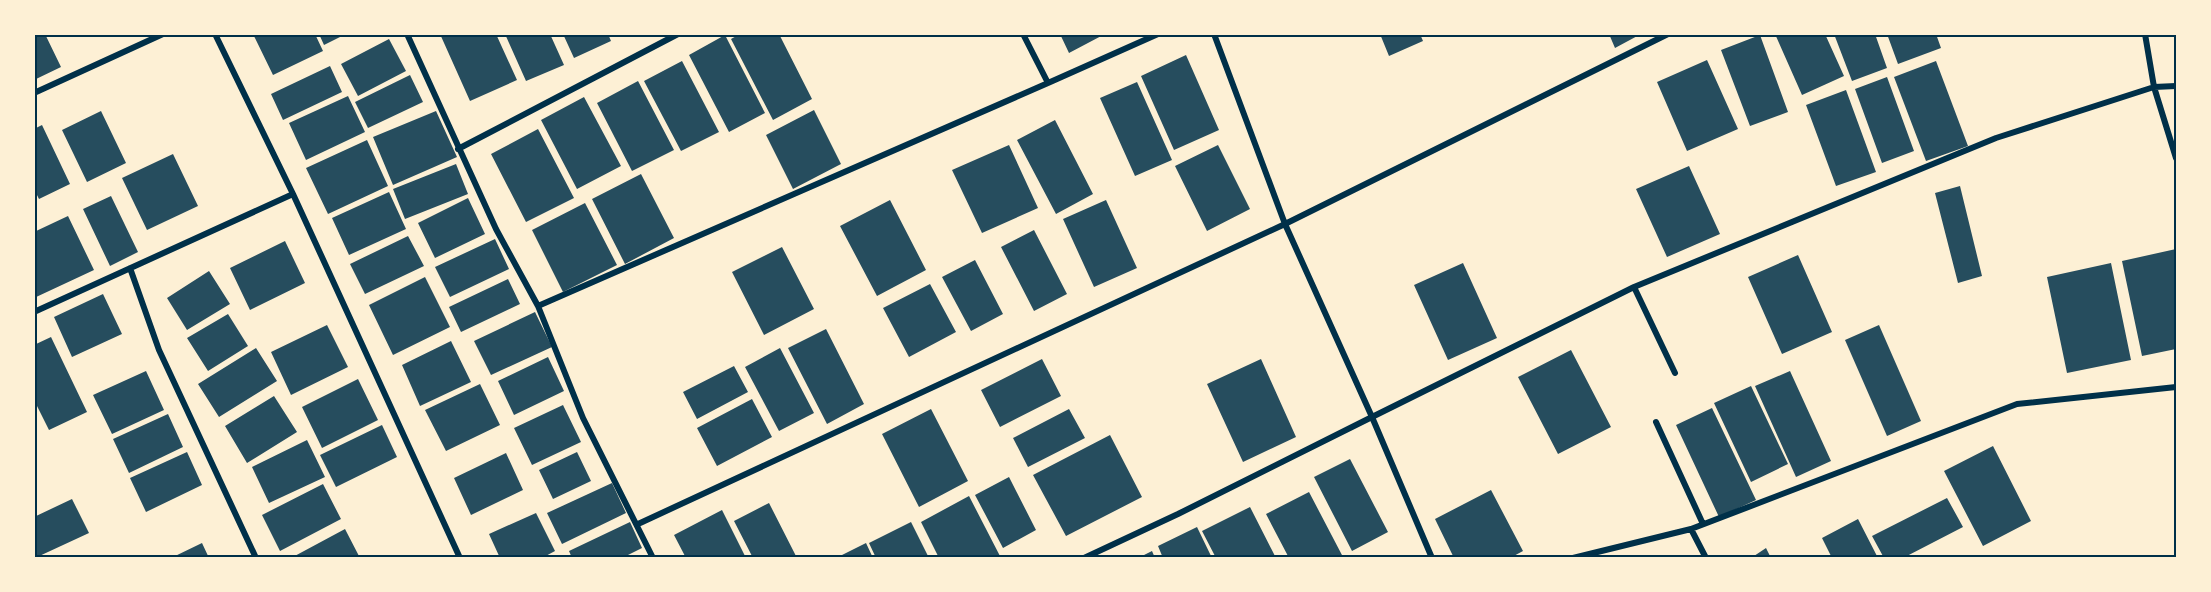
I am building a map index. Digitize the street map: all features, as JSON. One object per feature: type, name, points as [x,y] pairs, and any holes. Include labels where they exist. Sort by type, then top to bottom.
[{"type":"street","points":[[34,93],[163,34]]},
{"type":"street","points":[[215,34],[293,194],[460,558]]},
{"type":"street","points":[[407,34],[496,229],[538,306],[584,418],[653,558]]},
{"type":"street","points":[[458,149],[678,34]]},
{"type":"street","points":[[1023,34],[1048,83]]},
{"type":"street","points":[[538,306],[1158,34]]},
{"type":"street","points":[[1214,34],[1285,224],[1372,417],[1432,558]]},
{"type":"street","points":[[638,524],[1285,224],[1668,34]]},
{"type":"street","points":[[2145,34],[2154,87],[2176,158]]},
{"type":"street","points":[[1084,558],[1178,514],[1634,287],[1995,138],[2154,87],[2176,86]]},
{"type":"street","points":[[34,312],[293,194]]},
{"type":"street","points":[[130,268],[159,350],[256,558]]},
{"type":"street","points":[[1634,287],[1675,374]]},
{"type":"street","points":[[1573,558],[1691,529],[2017,404],[2176,387]]},
{"type":"street","points":[[1656,422],[1703,524]]},
{"type":"street","points":[[1691,529],[1706,558]]},
{"type":"building","points":[[34,34],[45,34],[61,67],[34,80]]},
{"type":"building","points":[[253,34],[315,34],[323,51],[273,75]]},
{"type":"building","points":[[319,34],[346,34],[324,45]]},
{"type":"building","points":[[440,34],[496,34],[517,80],[470,101]]},
{"type":"building","points":[[505,34],[550,34],[564,65],[526,81]]},
{"type":"building","points":[[563,34],[608,34],[611,41],[574,58]]},
{"type":"building","points":[[740,34],[779,34],[812,99],[773,120],[731,39]]},
{"type":"building","points":[[1060,34],[1105,34],[1069,53]]},
{"type":"building","points":[[1380,34],[1420,34],[1423,41],[1389,56]]},
{"type":"building","points":[[1609,34],[1641,34],[1615,48]]},
{"type":"building","points":[[1775,34],[1825,34],[1844,76],[1802,95]]},
{"type":"building","points":[[1834,34],[1875,34],[1887,68],[1852,81]]},
{"type":"building","points":[[1887,34],[1936,34],[1941,48],[1898,64]]},
{"type":"building","points":[[725,35],[765,113],[729,132],[689,55]]},
{"type":"building","points":[[1760,35],[1788,112],[1750,126],[1721,50]]},
{"type":"building","points":[[389,39],[406,71],[358,96],[341,64]]},
{"type":"building","points":[[1186,55],[1219,130],[1174,150],[1141,76]]},
{"type":"building","points":[[1707,60],[1738,129],[1687,151],[1657,82]]},
{"type":"building","points":[[682,61],[719,132],[681,151],[644,81]]},
{"type":"building","points":[[1936,61],[1968,146],[1926,161],[1894,77]]},
{"type":"building","points":[[330,66],[342,92],[283,120],[271,94]]},
{"type":"building","points":[[410,75],[423,102],[368,128],[355,102]]},
{"type":"building","points":[[1887,77],[1914,151],[1882,163],[1855,89]]},
{"type":"building","points":[[638,81],[674,150],[632,171],[597,103]]},
{"type":"building","points":[[1137,82],[1172,160],[1135,176],[1100,98]]},
{"type":"building","points":[[1846,90],[1876,172],[1836,186],[1806,105]]},
{"type":"building","points":[[348,96],[365,132],[306,160],[289,123]]},
{"type":"building","points":[[584,97],[621,166],[577,189],[541,120]]},
{"type":"building","points":[[814,110],[841,164],[793,189],[766,135]]},
{"type":"building","points":[[101,111],[126,163],[87,182],[62,130]]},
{"type":"building","points":[[436,111],[457,157],[393,185],[373,137]]},
{"type":"building","points":[[1055,120],[1093,194],[1056,214],[1017,140]]},
{"type":"building","points":[[42,125],[70,184],[39,199],[34,189],[34,129]]},
{"type":"building","points":[[538,129],[574,198],[526,222],[491,154]]},
{"type":"building","points":[[367,140],[388,186],[328,214],[306,168]]},
{"type":"building","points":[[1009,145],[1038,208],[982,233],[952,170]]},
{"type":"building","points":[[1218,145],[1250,209],[1207,231],[1175,166]]},
{"type":"building","points":[[173,154],[198,206],[147,230],[122,178]]},
{"type":"building","points":[[456,164],[468,194],[405,219],[393,189]]},
{"type":"building","points":[[1689,166],[1720,234],[1667,257],[1636,189]]},
{"type":"building","points":[[641,174],[674,238],[625,264],[592,199]]},
{"type":"building","points":[[1960,186],[1982,276],[1958,283],[1935,193]]},
{"type":"building","points":[[389,192],[406,229],[349,255],[332,218]]},
{"type":"building","points":[[111,196],[138,252],[110,266],[83,209]]},
{"type":"building","points":[[468,198],[485,234],[435,258],[418,223]]},
{"type":"building","points":[[890,200],[926,270],[877,296],[840,226]]},
{"type":"building","points":[[1106,200],[1137,268],[1094,287],[1063,219]]},
{"type":"building","points":[[585,203],[617,265],[563,292],[532,230]]},
{"type":"building","points":[[68,216],[94,270],[34,298],[34,232]]},
{"type":"building","points":[[1034,230],[1067,294],[1034,311],[1001,247]]},
{"type":"building","points":[[408,236],[424,266],[365,294],[350,264]]},
{"type":"building","points":[[495,239],[509,269],[450,297],[435,267]]},
{"type":"building","points":[[285,241],[305,283],[250,310],[230,268]]},
{"type":"building","points":[[782,247],[814,309],[764,335],[732,272]]},
{"type":"building","points":[[2176,249],[2176,349],[2142,356],[2122,261]]},
{"type":"building","points":[[1798,255],[1832,332],[1782,354],[1748,277]]},
{"type":"building","points":[[975,260],[1003,314],[971,331],[942,277]]},
{"type":"building","points":[[1463,263],[1497,338],[1448,360],[1414,285]]},
{"type":"building","points":[[2111,263],[2131,360],[2067,373],[2047,277]]},
{"type":"building","points":[[209,271],[230,304],[187,330],[167,298]]},
{"type":"building","points":[[425,277],[450,327],[393,355],[369,305]]},
{"type":"building","points":[[508,279],[520,304],[461,332],[449,307]]},
{"type":"building","points":[[930,284],[956,332],[909,357],[883,308]]},
{"type":"building","points":[[103,294],[122,334],[72,357],[54,317]]},
{"type":"building","points":[[535,312],[552,347],[491,375],[474,341]]},
{"type":"building","points":[[228,314],[248,346],[208,371],[187,338]]},
{"type":"building","points":[[327,325],[348,367],[291,395],[271,352]]},
{"type":"building","points":[[1879,325],[1921,421],[1887,436],[1845,340]]},
{"type":"building","points":[[826,329],[864,404],[827,424],[788,348]]},
{"type":"building","points":[[51,337],[87,412],[49,430],[34,400],[34,345]]},
{"type":"building","points":[[451,341],[471,382],[420,406],[402,365]]},
{"type":"building","points":[[256,348],[277,381],[219,417],[198,384]]},
{"type":"building","points":[[780,348],[814,413],[779,431],[745,367]]},
{"type":"building","points":[[1571,350],[1611,427],[1558,454],[1518,377]]},
{"type":"building","points":[[548,357],[564,391],[514,415],[498,381]]},
{"type":"building","points":[[1042,359],[1061,396],[1000,427],[981,390]]},
{"type":"building","points":[[1261,359],[1296,437],[1243,462],[1207,384]]},
{"type":"building","points":[[734,366],[748,392],[697,419],[683,392]]},
{"type":"building","points":[[146,371],[164,410],[112,434],[93,395]]},
{"type":"building","points":[[1790,371],[1831,461],[1796,477],[1755,386]]},
{"type":"building","points":[[358,379],[378,420],[322,448],[302,407]]},
{"type":"building","points":[[480,384],[500,425],[446,451],[425,410]]},
{"type":"building","points":[[1751,386],[1788,464],[1751,482],[1714,403]]},
{"type":"building","points":[[274,396],[297,432],[247,463],[225,426]]},
{"type":"building","points":[[752,399],[772,437],[717,466],[697,428]]},
{"type":"building","points":[[563,405],[581,442],[532,465],[514,428]]},
{"type":"building","points":[[1712,408],[1756,500],[1719,517],[1676,425]]},
{"type":"building","points":[[931,409],[968,481],[919,507],[882,434]]},
{"type":"building","points":[[1069,409],[1085,438],[1028,467],[1013,438]]},
{"type":"building","points":[[168,414],[183,447],[129,473],[113,439]]},
{"type":"building","points":[[382,425],[397,457],[336,487],[320,455]]},
{"type":"building","points":[[1110,435],[1142,497],[1066,536],[1033,475]]},
{"type":"building","points":[[307,440],[325,477],[269,503],[252,467]]},
{"type":"building","points":[[1993,446],[2031,521],[1983,546],[1944,471]]},
{"type":"building","points":[[187,452],[202,485],[146,512],[130,478]]},
{"type":"building","points":[[577,452],[591,481],[553,499],[539,470]]},
{"type":"building","points":[[506,453],[523,490],[471,515],[454,478]]},
{"type":"building","points":[[1350,459],[1388,532],[1352,551],[1314,477]]},
{"type":"building","points":[[1009,477],[1036,530],[1003,548],[975,495]]},
{"type":"building","points":[[612,483],[626,513],[562,544],[547,513]]},
{"type":"building","points":[[323,484],[341,519],[280,551],[262,515]]},
{"type":"building","points":[[1491,490],[1523,551],[1510,558],[1454,558],[1435,519]]},
{"type":"building","points":[[1309,492],[1343,557],[1289,558],[1266,514]]},
{"type":"building","points":[[969,496],[1001,558],[939,558],[921,522]]},
{"type":"building","points":[[1947,498],[1963,527],[1903,558],[1884,558],[1872,536]]},
{"type":"building","points":[[72,499],[89,533],[35,558],[34,517]]},
{"type":"building","points":[[769,503],[797,558],[753,558],[734,521]]},
{"type":"building","points":[[1250,507],[1276,558],[1216,558],[1202,531]]},
{"type":"building","points":[[722,510],[746,558],[686,558],[674,535]]},
{"type":"building","points":[[536,513],[555,551],[542,558],[500,558],[489,534]]},
{"type":"building","points":[[1858,519],[1878,558],[1832,558],[1822,538]]},
{"type":"building","points":[[630,522],[642,548],[622,558],[572,558],[569,551]]},
{"type":"building","points":[[911,522],[929,558],[876,558],[869,543]]},
{"type":"building","points":[[1197,527],[1212,558],[1163,558],[1158,546]]},
{"type":"building","points":[[345,529],[360,558],[291,558]]},
{"type":"building","points":[[202,543],[209,558],[171,558]]},
{"type":"building","points":[[866,543],[873,558],[843,558],[842,555]]},
{"type":"building","points":[[1766,548],[1771,558],[1751,558]]},
{"type":"building","points":[[1152,551],[1155,558],[1138,558]]}]
